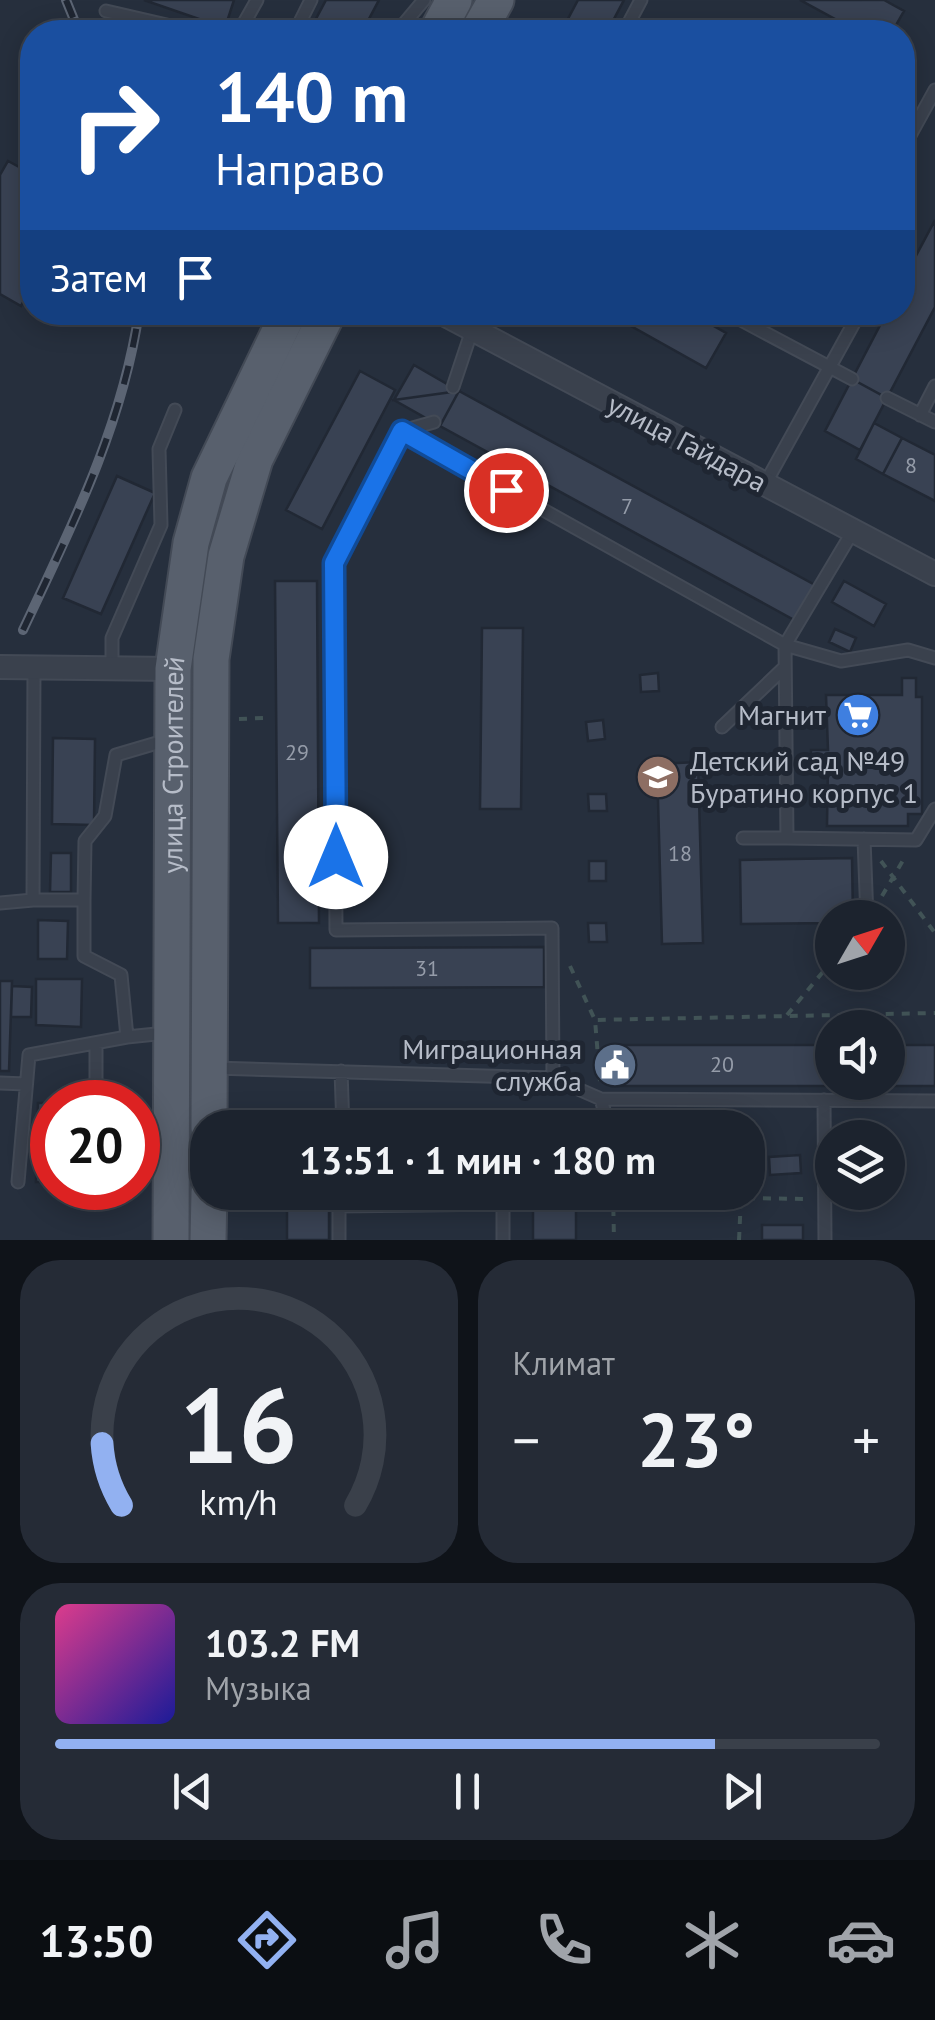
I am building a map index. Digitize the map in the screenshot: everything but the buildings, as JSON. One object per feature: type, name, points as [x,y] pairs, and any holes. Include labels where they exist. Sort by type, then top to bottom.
[{"type":"main road","name":"улица Строителей","points":[[171,1240],[172,670],[191,544],[209,478],[283,325]]},
{"type":"main road","name":"улица Строителей","points":[[209,1110],[211,659],[226,556],[255,458],[322,325]]},
{"type":"main road","points":[[173,1049],[210,1068]]},
{"type":"main road","points":[[208,1240],[209,1210]]},
{"type":"street","name":"улица Гайдара","points":[[483,325],[765,484],[935,574]]},
{"type":"street","points":[[0,666],[172,670]]},
{"type":"lane","points":[[106,11],[145,20]]},
{"type":"lane","points":[[915,126],[935,90]]},
{"type":"lane","points":[[453,387],[472,325]]},
{"type":"lane","points":[[750,325],[852,379]]},
{"type":"lane","points":[[765,484],[853,325]]},
{"type":"lane","points":[[920,415],[935,386]]},
{"type":"lane","points":[[888,398],[935,422]]},
{"type":"lane","points":[[112,669],[112,638],[161,525],[159,449],[175,410]]},
{"type":"lane","points":[[434,422],[402,431],[334,563],[336,930],[552,928],[553,1078]]},
{"type":"lane","points":[[402,431],[785,645],[841,661],[908,650],[935,658]]},
{"type":"lane","points":[[787,838],[785,645],[853,530]]},
{"type":"lane","points":[[33,900],[34,667]]},
{"type":"lane","points":[[722,727],[785,667]]},
{"type":"lane","points":[[127,1037],[121,975],[84,956],[85,841],[105,816],[116,755],[173,738]]},
{"type":"lane","points":[[743,838],[916,840],[935,809]]},
{"type":"lane","points":[[864,839],[866,900]]},
{"type":"lane","points":[[0,903],[84,900]]},
{"type":"lane","points":[[18,1182],[29,1055],[127,1037],[173,1049]]},
{"type":"lane","points":[[96,1043],[96,1080]]},
{"type":"lane","points":[[210,1068],[553,1078],[601,1099],[815,1100]]},
{"type":"lane","points":[[341,1071],[342,1110]]},
{"type":"lane","points":[[0,1083],[26,1084]]},
{"type":"lane","points":[[601,1099],[604,1110]]},
{"type":"lane","points":[[824,1100],[824,1120]]},
{"type":"lane","points":[[905,1100],[935,1100]]},
{"type":"lane","points":[[339,1240],[340,1210]]},
{"type":"lane","points":[[503,1210],[503,1240]]},
{"type":"lane","points":[[824,1210],[824,1240]]},
{"type":"path","points":[[239,719],[263,718]]},
{"type":"path","points":[[864,839],[935,933]]},
{"type":"path","points":[[879,900],[916,840]]},
{"type":"path","points":[[552,928],[595,1020],[601,1099]]},
{"type":"path","points":[[785,1016],[815,981]]},
{"type":"path","points":[[595,1020],[935,1013]]},
{"type":"path","points":[[740,1240],[741,1198],[815,1200]]},
{"type":"path","points":[[613,1210],[614,1240]]},
{"type":"railway","points":[[66,0],[74,20]]},
{"type":"railway","points":[[23,630],[108,436],[137,325]]},
{"type":"place","name":"Магнит","points":[[858,715]]},
{"type":"place","name":"Детский сад №49 Буратино корпус 1","points":[[658,777]]},
{"type":"place","name":"Миграционная служба","points":[[615,1065]]},
{"type":"route","points":[[336,857],[334,563],[402,431],[506,490]]}]
